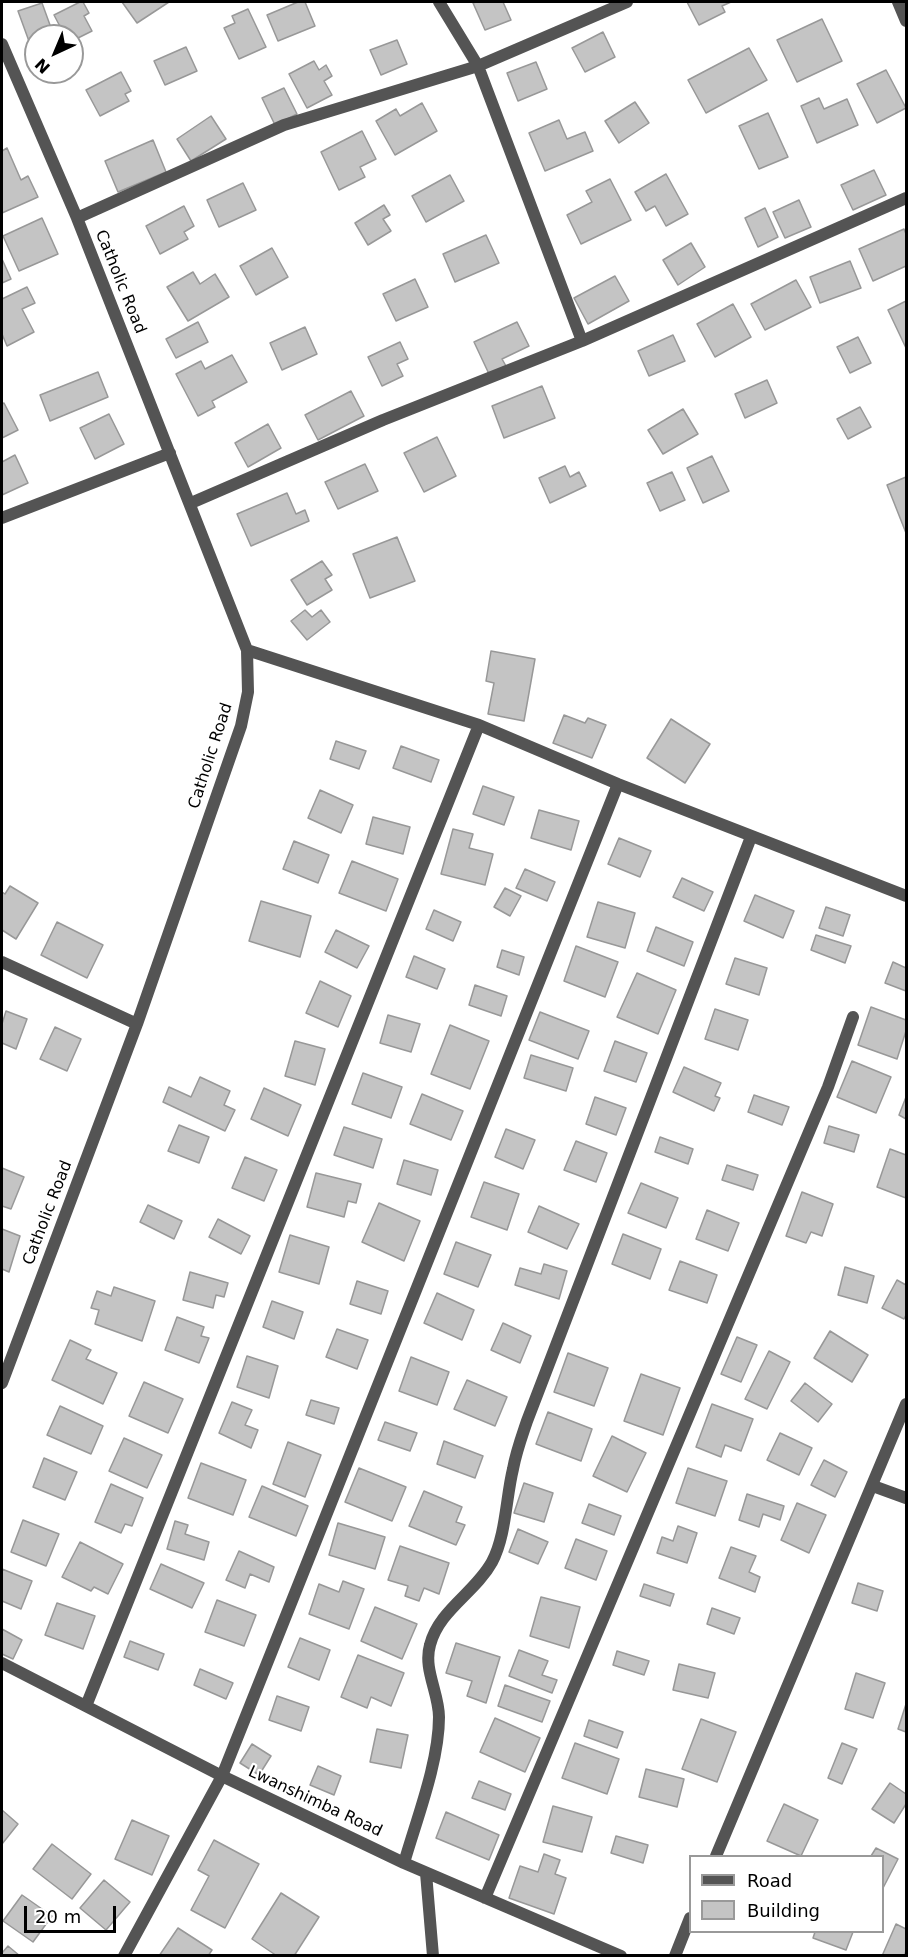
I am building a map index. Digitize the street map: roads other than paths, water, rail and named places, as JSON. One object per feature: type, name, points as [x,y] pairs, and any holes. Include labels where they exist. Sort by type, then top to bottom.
[{"type":"street","points":[[439,2],[478,66],[582,341]]},
{"type":"street","points":[[77,218],[284,125],[478,66],[627,2]]},
{"type":"street","points":[[898,2],[906,21]]},
{"type":"street","name":"Catholic Road","points":[[2,44],[77,218],[247,650],[248,692],[242,726],[136,1024],[2,1383]]},
{"type":"street","points":[[191,503],[383,420],[582,341],[906,198]]},
{"type":"street","points":[[2,518],[170,453]]},
{"type":"street","points":[[247,650],[479,725],[618,784],[906,896]]},
{"type":"street","points":[[86,1706],[479,725]]},
{"type":"street","points":[[124,1956],[222,1776],[618,784]]},
{"type":"street","points":[[404,1863],[436,1751],[439,1715],[429,1673],[429,1646],[444,1617],[476,1584],[493,1561],[503,1524],[513,1468],[527,1420],[751,837]]},
{"type":"street","points":[[2,962],[136,1024]]},
{"type":"street","points":[[485,1898],[824,1098],[853,1017]]},
{"type":"street","points":[[718,1855],[906,1404]]},
{"type":"street","points":[[873,1486],[906,1498]]},
{"type":"street","name":"Lwanshimba Road","points":[[2,1663],[222,1776],[404,1863],[621,1956]]},
{"type":"street","points":[[426,1872],[434,1956]]},
{"type":"street","points":[[675,1956],[689,1921]]}]
